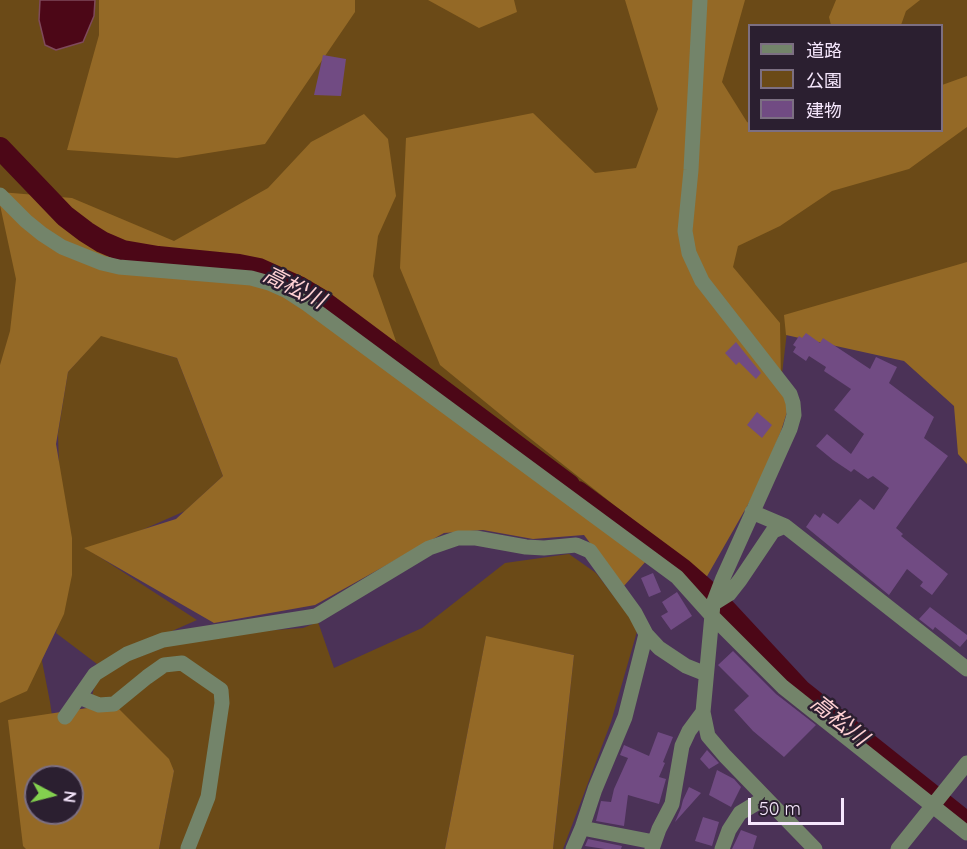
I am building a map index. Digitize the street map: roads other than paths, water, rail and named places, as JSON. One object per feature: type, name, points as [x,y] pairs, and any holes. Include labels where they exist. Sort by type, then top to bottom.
[{"type":"street","points":[[700,0],[691,170],[684,231],[689,253],[702,281],[790,394],[794,415],[790,429],[723,578],[712,610],[703,712],[708,736],[815,849]]},
{"type":"street","points":[[0,195],[42,234],[62,247],[102,263],[119,267],[251,278],[287,291],[308,304],[677,577],[712,610],[783,687],[937,800],[967,833]]},
{"type":"street","points":[[752,512],[785,526],[967,669]]},
{"type":"street","points":[[712,610],[740,580],[773,531],[785,526]]},
{"type":"street","points":[[65,717],[95,674],[127,654],[164,640],[316,616],[429,548],[458,538],[476,538],[526,547],[576,545],[590,551],[635,613],[646,634],[659,648],[686,666],[706,674]]},
{"type":"street","points":[[573,849],[625,717],[646,634]]},
{"type":"street","points":[[79,697],[99,705],[114,704],[164,665],[182,663],[221,690],[222,703],[208,797],[188,848]]},
{"type":"street","points":[[582,828],[653,845],[672,804],[682,746],[689,731],[703,712]]},
{"type":"street","points":[[898,849],[967,763]]},
{"type":"street","points":[[722,849],[729,830],[740,813],[765,798]]},
{"type":"waterway","name":"高松川","points":[[0,148],[65,216],[102,242],[123,251],[259,269],[321,300],[569,485]]},
{"type":"waterway","name":"高松川","points":[[578,492],[682,569],[706,590]]},
{"type":"waterway","name":"高松川","points":[[722,606],[800,690],[967,823]]}]
